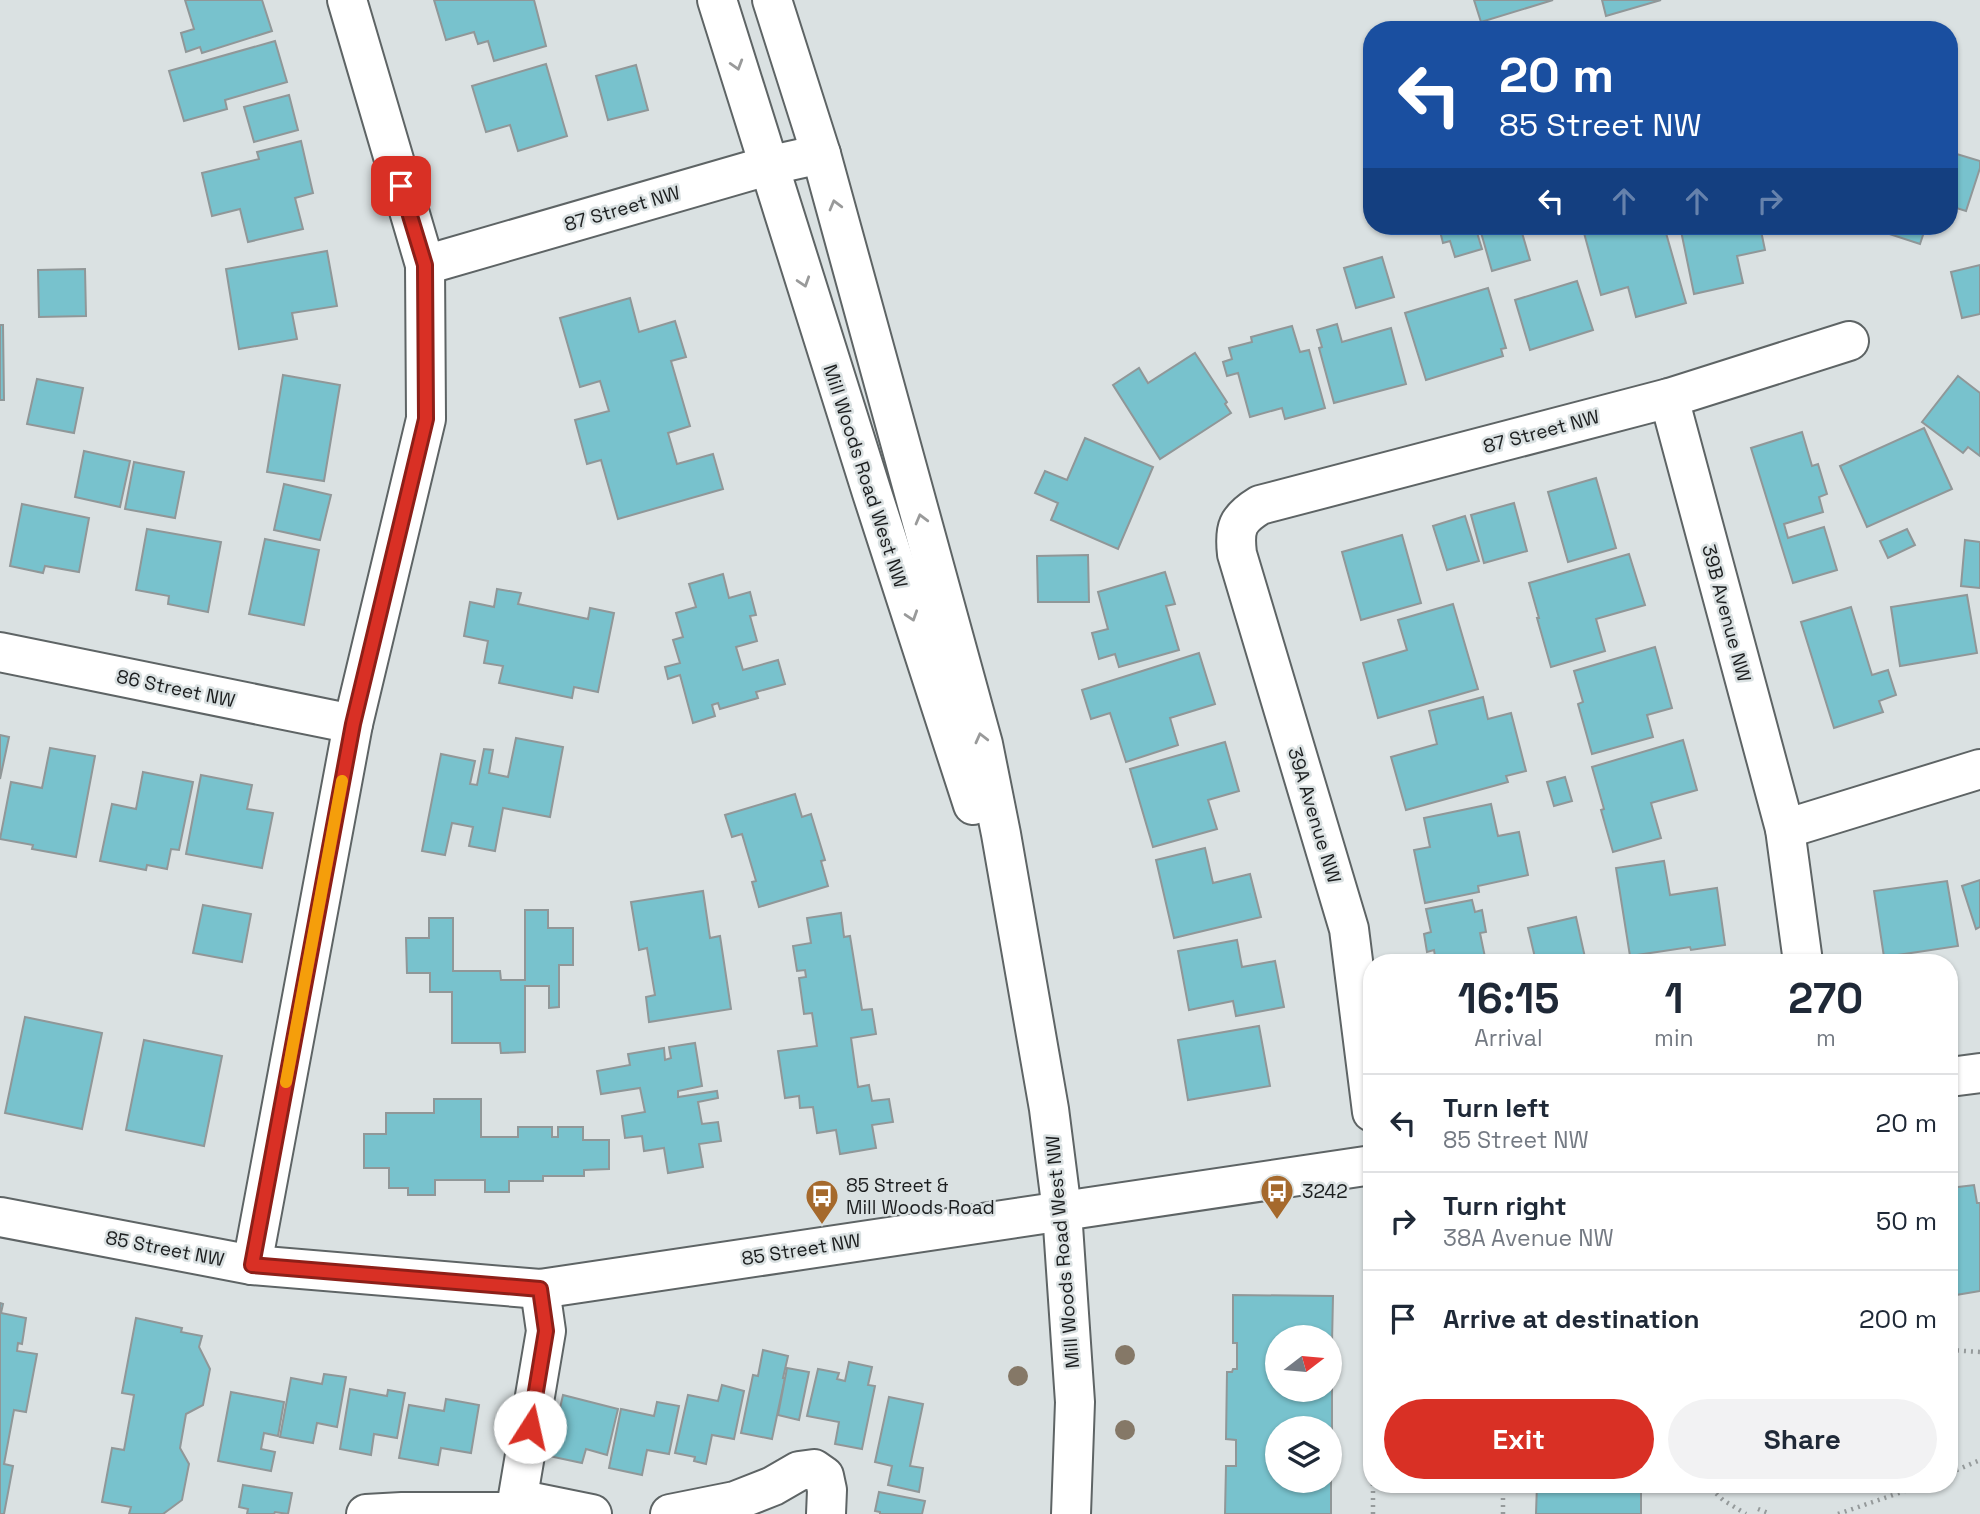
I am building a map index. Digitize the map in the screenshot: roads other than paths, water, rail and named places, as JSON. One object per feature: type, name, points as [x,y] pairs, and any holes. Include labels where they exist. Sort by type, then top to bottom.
[{"type":"street","points":[[252,1265],[353,724],[426,419],[425,265],[348,0]]},
{"type":"street","name":"Mill Woods Road West NW","points":[[717,0],[767,166],[1021,950]]},
{"type":"street","name":"Mill Woods Road West NW","points":[[772,0],[821,154],[983,744],[1049,1109],[1062,1211],[1075,1402],[1071,1514]]},
{"type":"street","name":"87 Street NW","points":[[425,265],[767,166],[821,154]]},
{"type":"street","name":"87 Street NW","points":[[1237,525],[1245,514],[1260,505],[1669,398],[1849,341]]},
{"type":"street","name":"39B Avenue NW","points":[[1669,398],[1785,829],[1802,954]]},
{"type":"street","name":"39A Avenue NW","points":[[1237,525],[1237,554],[1349,929],[1363,1040]]},
{"type":"street","name":"86 Street NW","points":[[0,652],[353,724]]},
{"type":"street","points":[[1785,829],[1980,769]]},
{"type":"street","points":[[1958,1076],[1980,1073]]},
{"type":"street","name":"85 Street NW","points":[[0,1217],[252,1265],[540,1289],[1363,1166]]},
{"type":"street","points":[[516,1509],[546,1331],[540,1289]]},
{"type":"street","points":[[670,1514],[735,1501],[773,1486],[799,1471],[814,1469],[824,1476],[827,1490],[826,1514]]},
{"type":"street","points":[[366,1514],[516,1509],[592,1514]]},
{"type":"place","name":"3242","points":[[1277,1221]]},
{"type":"place","name":"85 Street & Mill Woods Road","points":[[822,1226]]}]
